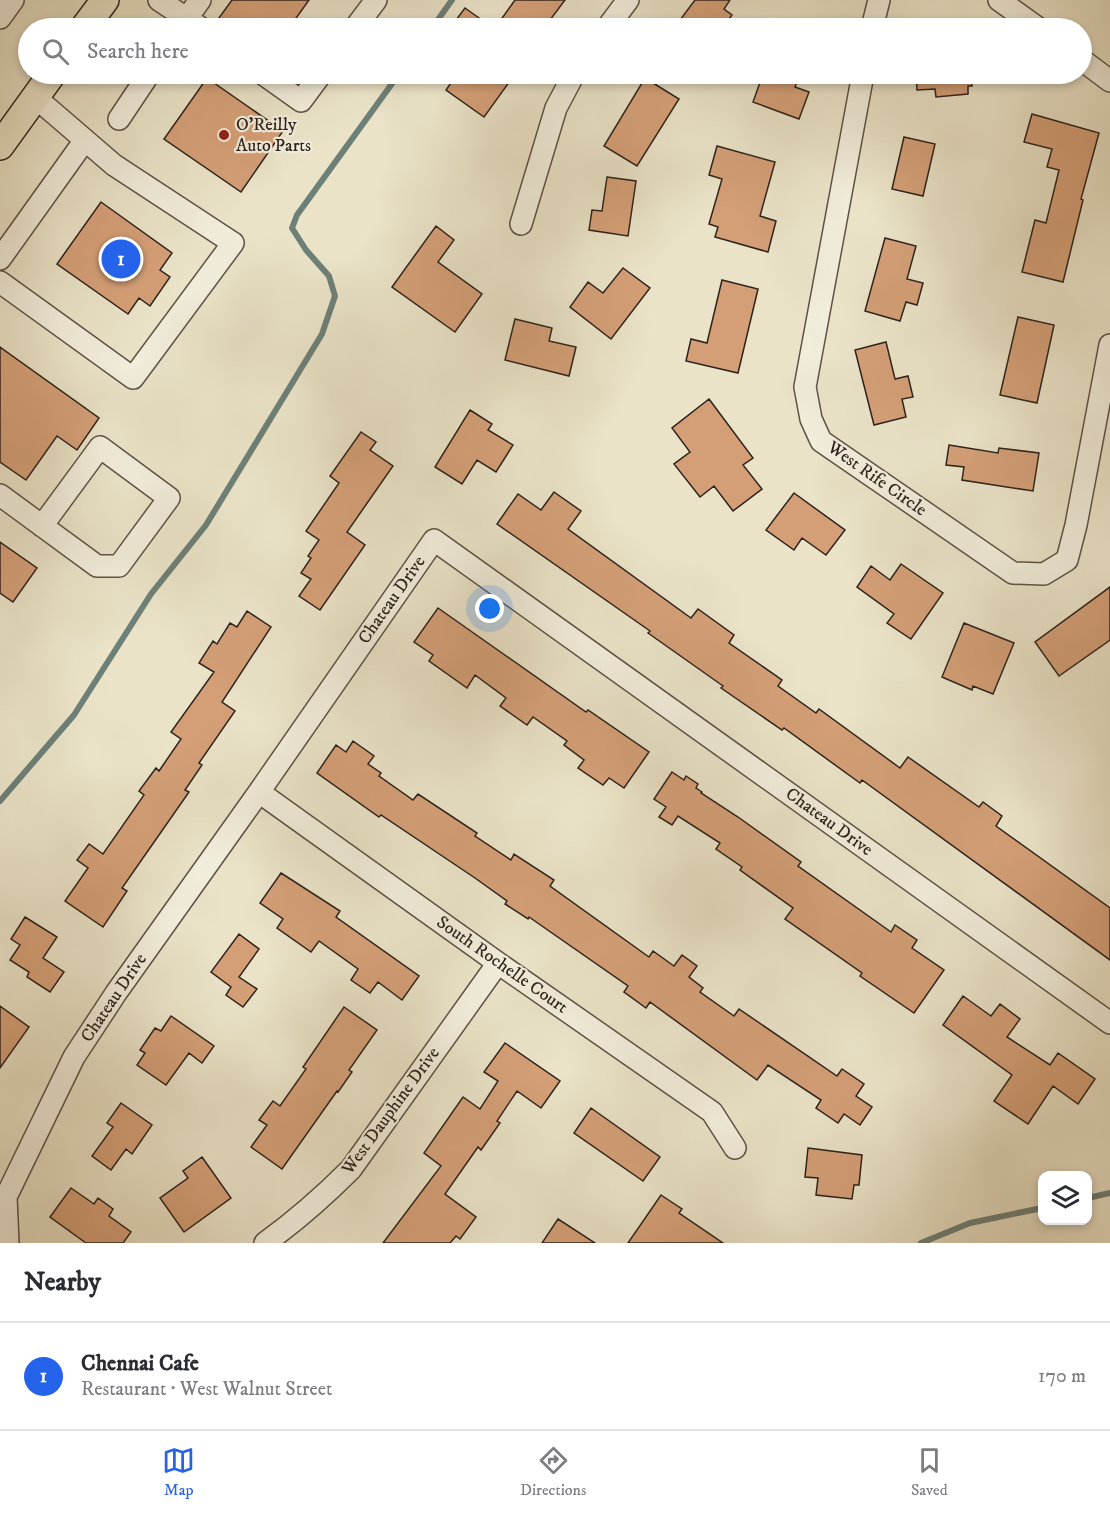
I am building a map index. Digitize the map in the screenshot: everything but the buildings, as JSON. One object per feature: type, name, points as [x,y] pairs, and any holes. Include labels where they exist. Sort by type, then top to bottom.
[{"type":"main road","points":[[92,18],[105,0]]},
{"type":"main road","points":[[0,146],[45,84]]},
{"type":"street","points":[[0,18],[13,0]]},
{"type":"street","points":[[159,0],[181,18]]},
{"type":"street","points":[[192,18],[200,0]]},
{"type":"street","points":[[362,18],[376,0]]},
{"type":"street","points":[[614,18],[628,0]]},
{"type":"street","points":[[874,18],[879,0]]},
{"type":"street","points":[[999,0],[1024,18]]},
{"type":"street","points":[[1092,68],[1110,81]]},
{"type":"street","points":[[118,119],[142,84]]},
{"type":"street","points":[[277,84],[301,101],[314,84]]},
{"type":"street","points":[[521,224],[556,108],[569,84]]},
{"type":"street","name":"West Rife Circle","points":[[861,84],[805,387],[811,419],[821,441],[1013,573],[1044,574],[1067,560],[1076,525],[1110,345]]},
{"type":"street","points":[[0,282],[133,378],[233,243],[114,165],[35,97]]},
{"type":"street","points":[[0,259],[85,140]]},
{"type":"street","points":[[0,495],[42,526],[97,566],[118,566],[170,498],[100,447],[42,526]]},
{"type":"street","name":"Chateau Drive","points":[[8,1243],[6,1197],[75,1057],[116,993],[434,540],[1110,1023]]},
{"type":"street","name":"South Rochelle Court","points":[[259,792],[712,1112],[735,1148]]},
{"type":"street","name":"West Dauphine Drive","points":[[265,1243],[295,1222],[351,1169],[498,963]]},
{"type":"waterway","points":[[439,18],[452,0]]},
{"type":"waterway","points":[[0,801],[74,715],[151,594],[206,525],[322,334],[335,296],[329,276],[306,250],[292,228],[297,215],[392,84]]},
{"type":"waterway","points":[[1092,1197],[1110,1193]]},
{"type":"waterway","points":[[921,1243],[970,1223],[1038,1209]]},
{"type":"place","name":"O'Reilly Auto Parts","points":[[224,135]]},
{"type":"place","name":"Chennai Cafe","points":[[121,259]]}]
